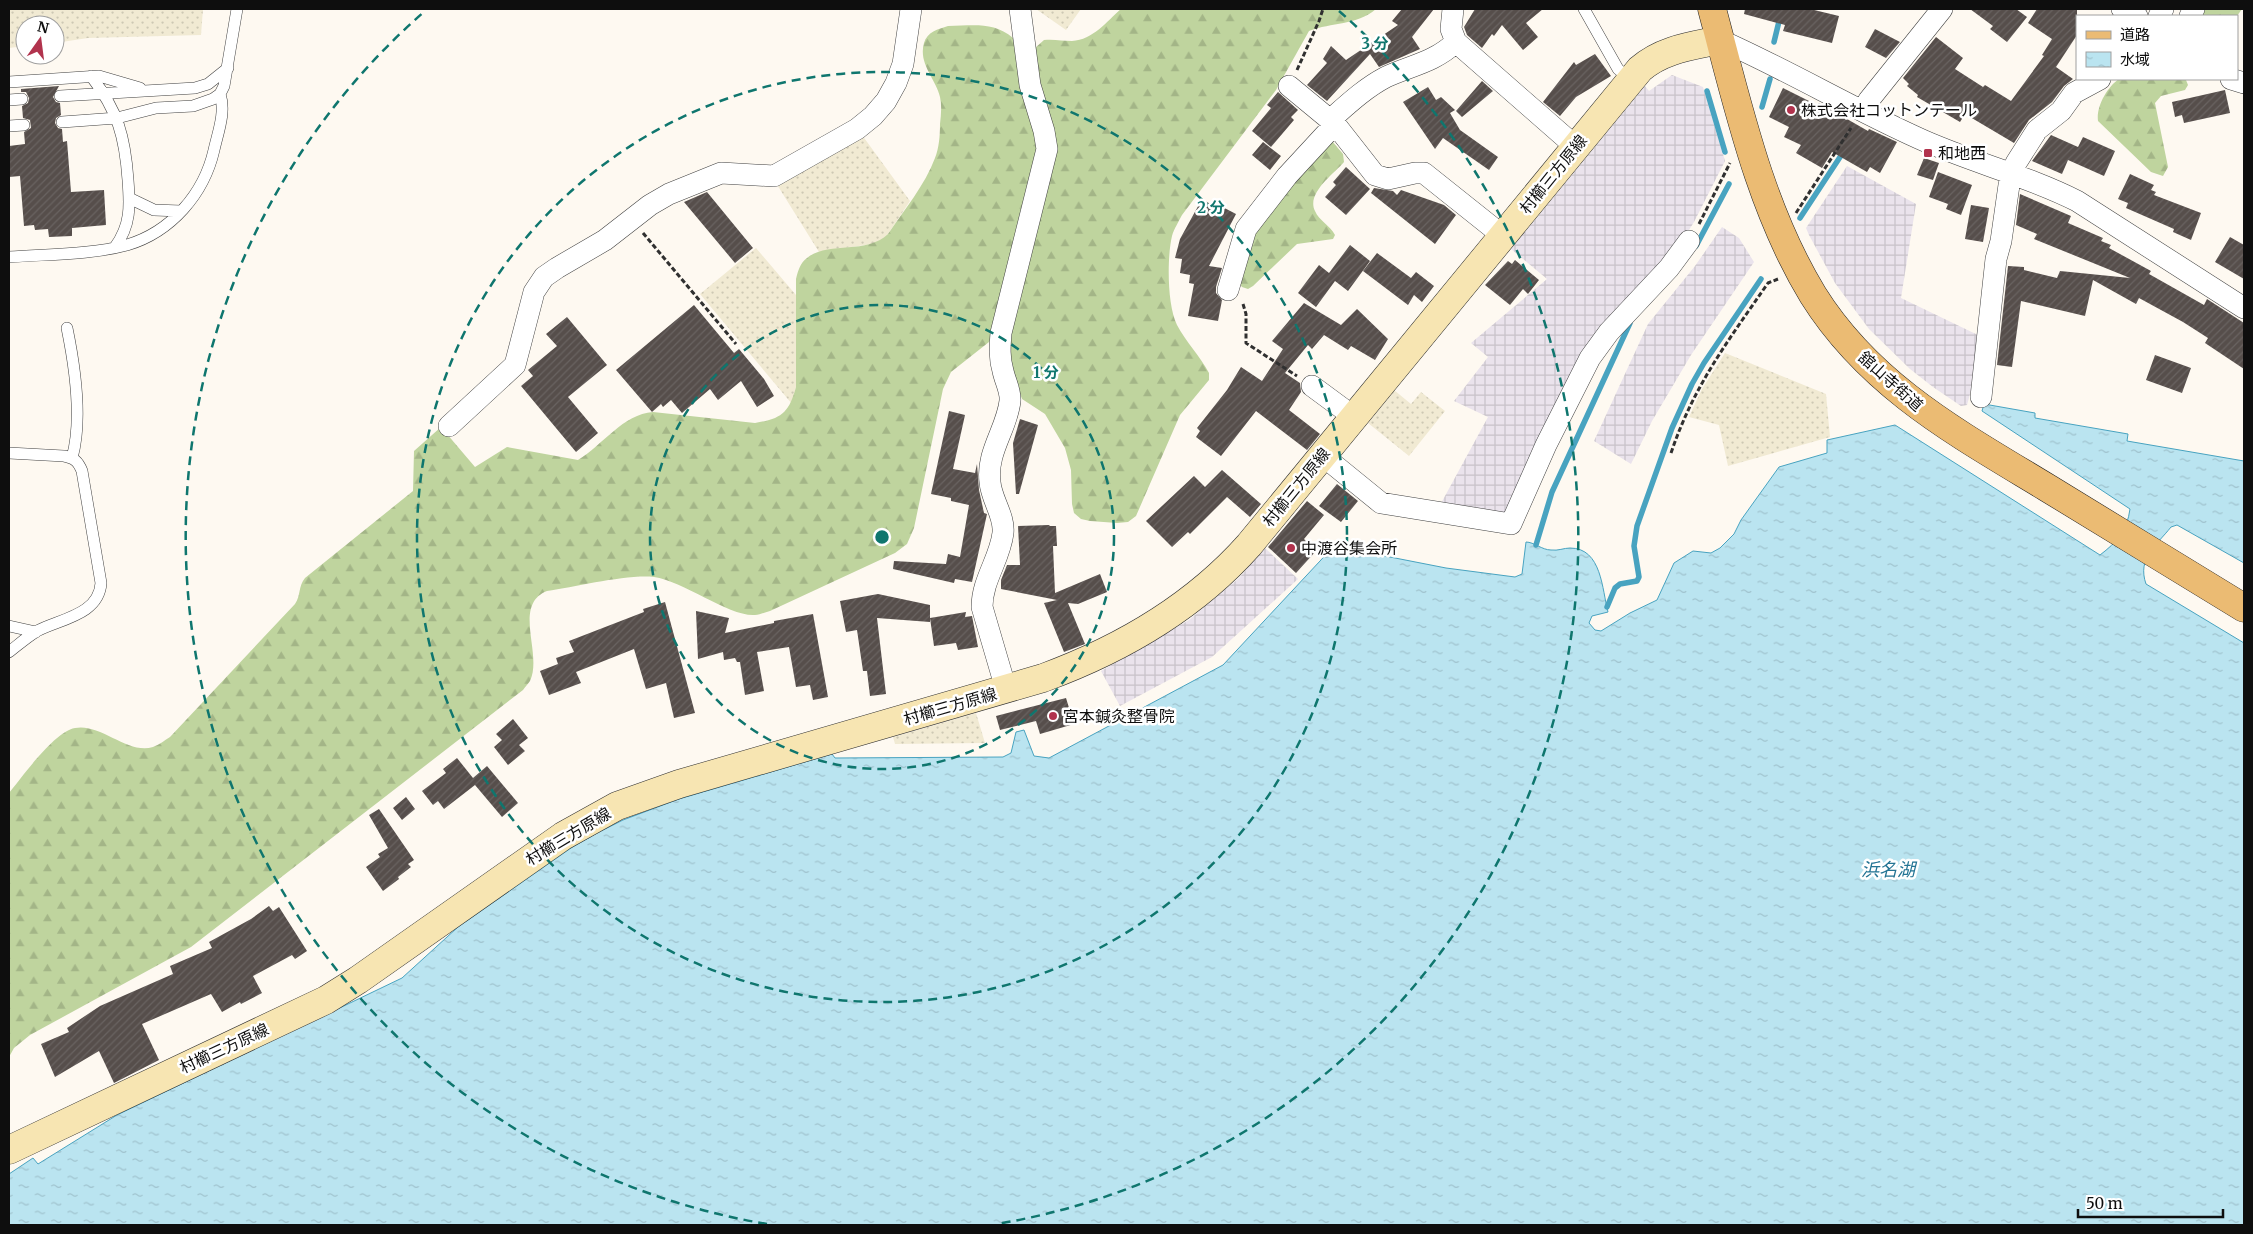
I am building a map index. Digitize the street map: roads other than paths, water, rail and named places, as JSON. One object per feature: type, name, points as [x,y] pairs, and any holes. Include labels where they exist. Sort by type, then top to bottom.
[{"type":"main road","name":"舘山寺街道","points":[[1712,9],[1765,192],[1798,268],[1831,321],[1851,345],[1894,388],[1944,424],[2244,608]]},
{"type":"main road","name":"村櫛三方原線","points":[[9,1150],[326,1000],[358,980],[563,836],[617,806],[679,784],[1044,678],[1101,655],[1181,608],[1228,568],[1640,69],[1658,56],[1720,40]]},
{"type":"street","points":[[449,426],[515,365],[538,284],[557,268],[605,240],[659,199],[711,176],[732,173],[774,176],[784,172],[857,129],[878,111],[896,83],[903,64],[911,9]]},
{"type":"street","points":[[1006,689],[982,607],[985,581],[1003,534],[1003,525],[990,482],[990,462],[1011,399],[1000,359],[1001,333],[1047,149],[1044,130],[1030,85],[1020,9]]},
{"type":"street","points":[[1453,9],[1451,29],[1456,42],[1576,147]]},
{"type":"street","points":[[1862,110],[1942,9]]},
{"type":"street","points":[[2122,9],[2135,15]]},
{"type":"street","points":[[1720,40],[1769,62],[1924,141],[2077,200],[2244,308]]},
{"type":"street","points":[[1228,290],[1246,229],[1287,176],[1333,122],[1369,87],[1395,74],[1426,63],[1456,42]]},
{"type":"street","points":[[1981,397],[1996,259],[2002,241],[2009,185],[2016,163],[2037,130],[2061,111],[2079,89],[2098,80]]},
{"type":"street","points":[[1289,86],[1333,122],[1375,175],[1388,179],[1415,173],[1424,174],[1503,236]]},
{"type":"street","points":[[1322,456],[1381,503],[1511,524],[1546,444],[1571,409],[1586,365],[1604,338],[1668,268],[1689,241]]},
{"type":"street","points":[[1312,386],[1354,417]]},
{"type":"lane","points":[[62,122],[116,118],[156,108],[203,103],[220,94],[228,68],[237,9]]},
{"type":"lane","points":[[1584,9],[1618,69],[1631,80]]},
{"type":"lane","points":[[60,96],[195,88],[213,81],[228,68]]},
{"type":"lane","points":[[9,82],[91,76],[106,78],[147,90]]},
{"type":"lane","points":[[91,76],[104,93],[116,118],[126,148],[130,211],[128,224],[123,236],[115,247]]},
{"type":"lane","points":[[9,257],[115,247],[151,235],[172,220],[190,202],[204,181],[212,157],[224,106],[220,94]]},
{"type":"lane","points":[[9,100],[22,99]]},
{"type":"lane","points":[[9,126],[24,125]]},
{"type":"lane","points":[[129,198],[154,210],[181,211]]},
{"type":"lane","points":[[67,328],[72,348],[78,424],[72,458]]},
{"type":"lane","points":[[9,453],[72,458],[79,463],[82,471],[101,583],[100,594],[96,603],[88,609],[36,632],[9,652]]},
{"type":"lane","points":[[9,626],[36,632]]},
{"type":"water","name":"浜名湖","points":[[1984,404],[2035,413],[2035,418],[2128,434],[2127,441],[2244,461],[2244,563],[2177,525],[2171,527],[2150,553],[2144,567],[2144,575],[2146,584],[2244,643],[2244,1225],[9,1225],[9,1174],[33,1158],[38,1164],[117,1115],[402,978],[458,927],[571,848],[597,833],[623,820],[679,799],[832,754],[835,758],[1003,757],[1011,753],[1016,732],[1024,730],[1034,756],[1049,758],[1223,665],[1334,546],[1446,568],[1515,577],[1522,574],[1526,542],[1548,550],[1570,548],[1581,550],[1595,562],[1602,582],[1608,612],[1592,616],[1589,623],[1595,630],[1601,631],[1630,613],[1657,600],[1674,563],[1693,551],[1711,553],[1720,548],[1734,534],[1741,520],[1779,467],[1827,453],[1827,440],[1895,425],[2100,555],[2116,541],[2124,530],[2130,509],[1982,411]]},
{"type":"waterway","points":[[1774,42],[1782,9]]},
{"type":"waterway","points":[[1762,107],[1770,79]]},
{"type":"waterway","points":[[1707,91],[1725,152]]},
{"type":"waterway","points":[[1800,218],[1844,151]]},
{"type":"waterway","points":[[1696,246],[1729,184]]},
{"type":"waterway","points":[[1607,607],[1615,588],[1620,584],[1637,581],[1639,577],[1634,546],[1637,526],[1672,428],[1692,384],[1704,363],[1761,279]]},
{"type":"waterway","points":[[1536,545],[1552,492],[1630,323]]},
{"type":"place","name":"株式会社コットンテール","points":[[1791,110]]},
{"type":"place","name":"和地西","points":[[1928,153]]},
{"type":"place","name":"中渡谷集会所","points":[[1291,548]]},
{"type":"place","name":"宮本鍼灸整骨院","points":[[1053,716]]}]
